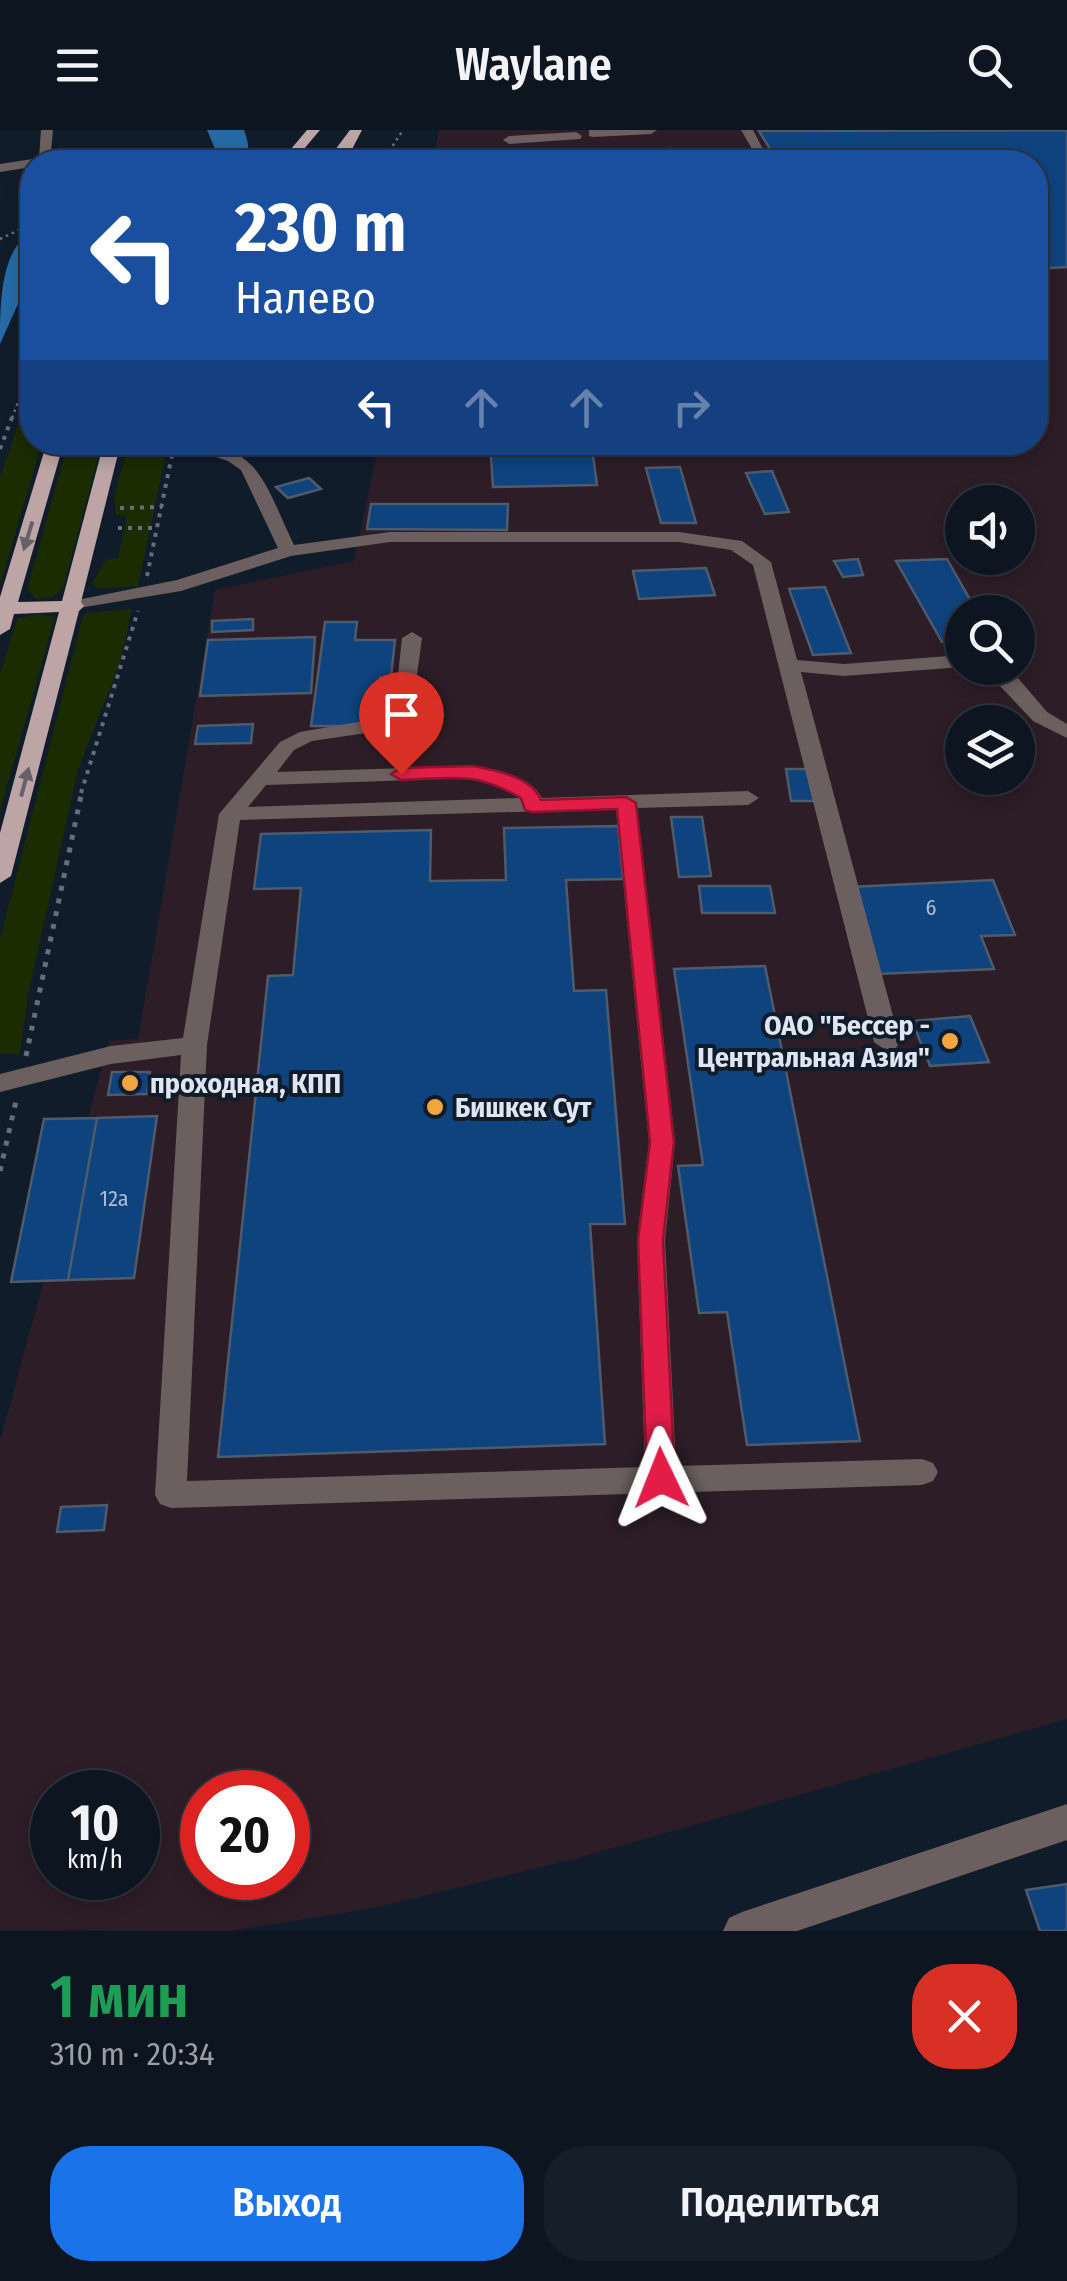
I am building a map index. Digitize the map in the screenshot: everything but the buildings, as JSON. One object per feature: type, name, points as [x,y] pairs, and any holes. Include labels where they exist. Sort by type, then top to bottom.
[{"type":"main road","points":[[296,150],[314,130]]},
{"type":"main road","points":[[0,629],[52,455]]},
{"type":"main road","points":[[0,876],[111,455]]},
{"type":"main road","points":[[7,608],[74,606]]},
{"type":"lane","points":[[593,133],[651,130]]},
{"type":"lane","points":[[509,141],[576,136]]},
{"type":"lane","points":[[224,455],[248,467],[288,551]]},
{"type":"lane","points":[[74,606],[143,594],[288,551],[390,537],[680,537],[736,545],[762,562],[887,1042]]},
{"type":"lane","points":[[412,638],[404,715],[372,726],[307,736],[286,746],[230,814],[194,1045],[171,1495],[922,1472]]},
{"type":"lane","points":[[790,666],[844,670],[945,662]]},
{"type":"lane","points":[[1013,685],[1034,715],[1067,732]]},
{"type":"lane","points":[[257,778],[473,772],[518,785],[530,796],[532,806]]},
{"type":"lane","points":[[230,814],[748,798]]},
{"type":"lane","points":[[626,803],[662,1142],[651,1240],[661,1478]]},
{"type":"lane","points":[[7,1076],[111,1054],[194,1045]]},
{"type":"lane","points":[[742,1931],[1067,1822]]},
{"type":"path","points":[[0,449],[20,396]]},
{"type":"path","points":[[0,1171],[7,1076],[86,771],[125,662],[175,455]]},
{"type":"path","points":[[120,508],[162,507]]},
{"type":"path","points":[[118,528],[157,528]]},
{"type":"shaded area","points":[[439,130],[1067,130],[1067,1719],[574,1859],[374,1908],[231,1931],[0,1930],[0,1441],[109,1041],[138,1039],[215,590],[354,561],[376,455],[1048,455],[1048,150],[435,150]]},
{"type":"green space","points":[[20,420],[20,455],[38,455],[0,585],[0,477]]},
{"type":"green space","points":[[65,455],[99,455],[63,588],[53,597],[37,599],[27,590]]},
{"type":"green space","points":[[126,455],[166,455],[138,586],[98,589],[92,583],[107,559],[118,558],[127,516],[116,515],[114,497]]},
{"type":"green space","points":[[132,609],[121,660],[78,770],[28,995],[20,1054],[0,1054],[0,939],[83,616]]},
{"type":"green space","points":[[38,614],[55,617],[0,811],[0,674],[17,619]]},
{"type":"water","points":[[207,130],[244,130],[248,150],[215,149]]},
{"type":"water","points":[[20,242],[20,300],[0,344],[4,280]]},
{"type":"place","name":"ОАО \"Бессер - Центральная Азия\"","points":[[950,1041]]},
{"type":"place","name":"проходная, КПП","points":[[130,1083]]},
{"type":"place","name":"Бишкек Сут","points":[[435,1107]]},
{"type":"route","points":[[401,774],[473,772],[497,776],[518,785],[530,796],[532,806],[626,803],[662,1142],[651,1240],[661,1478]]}]
